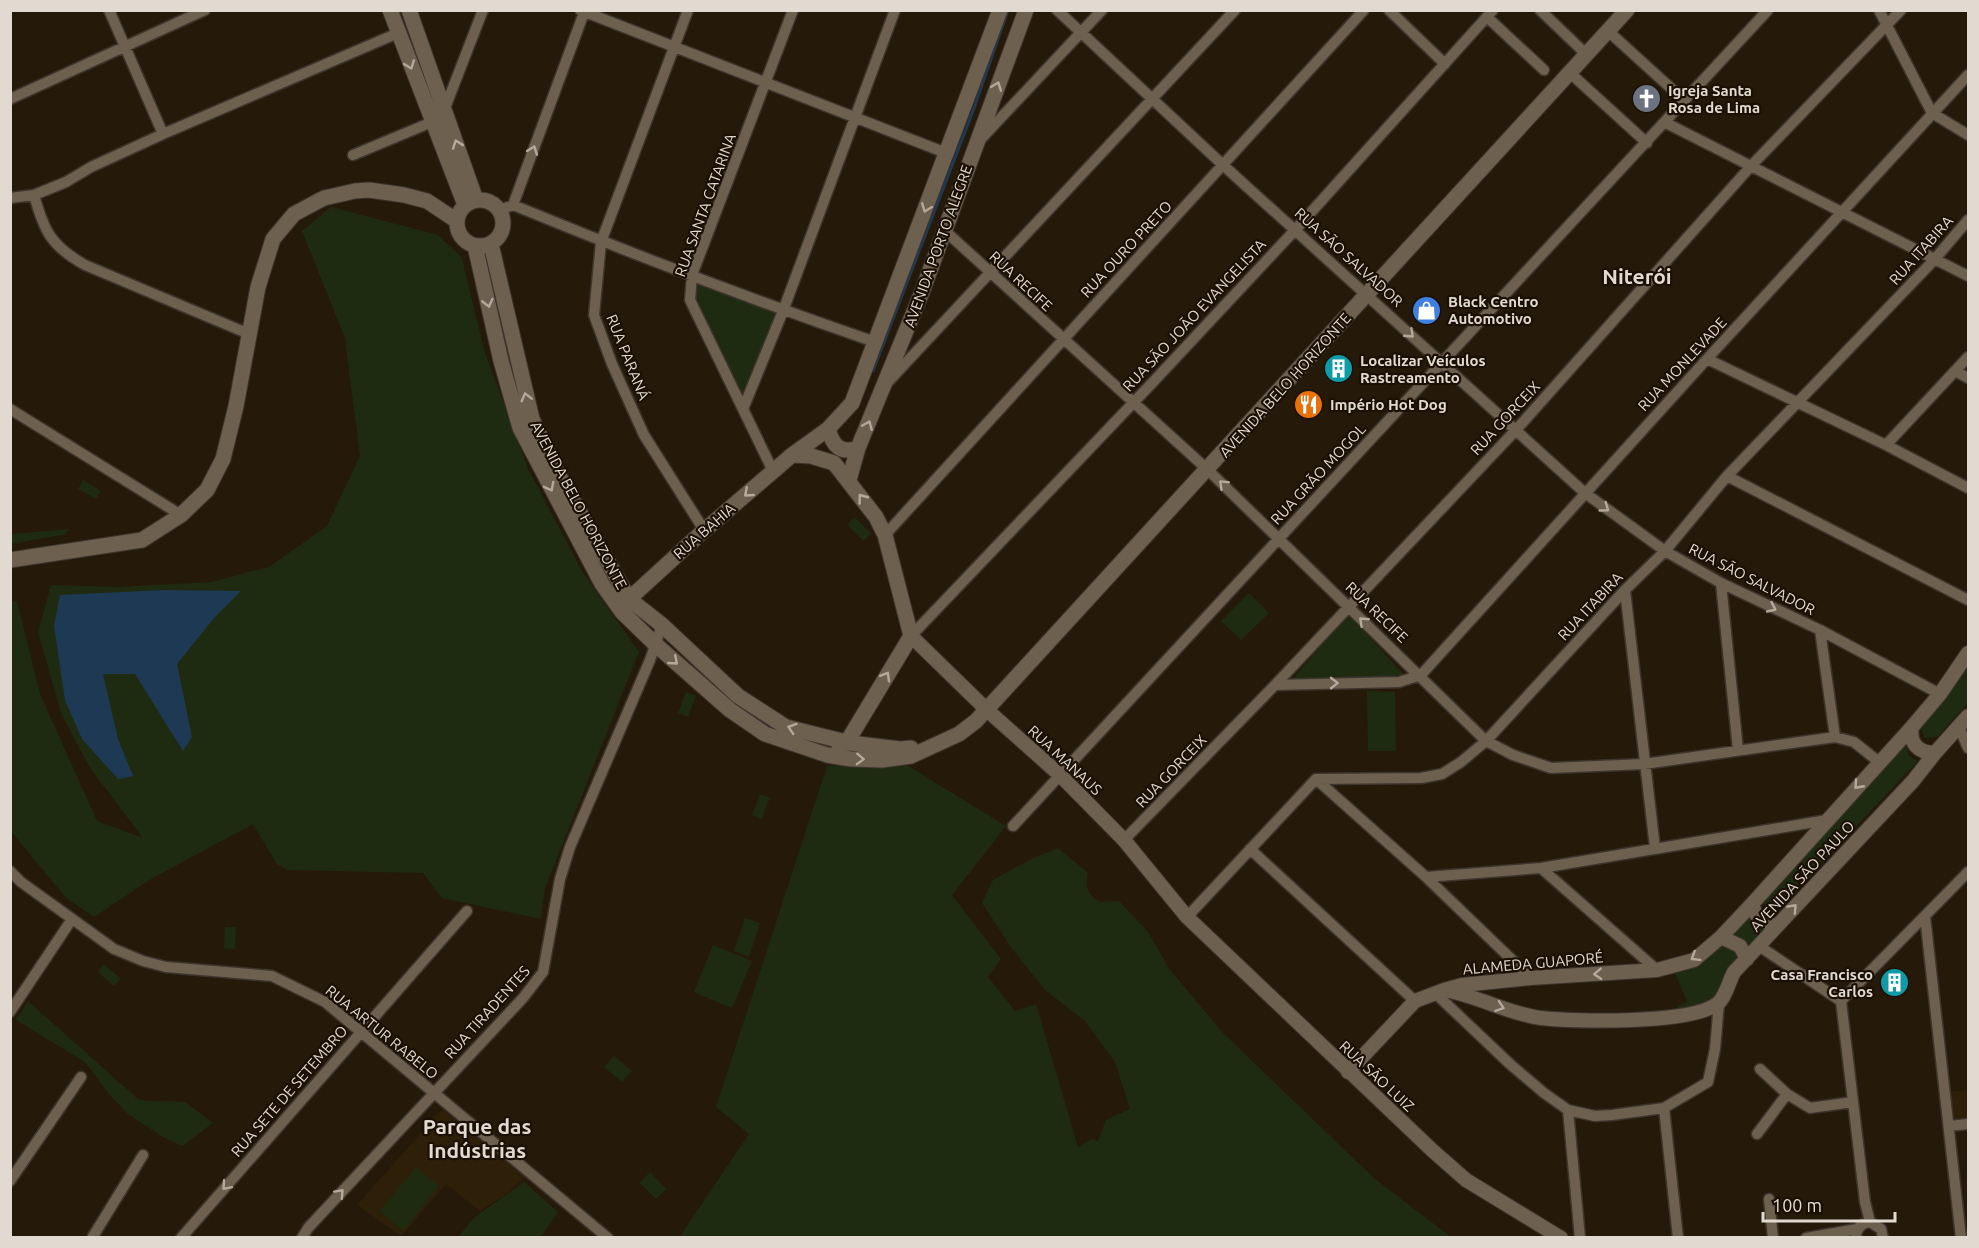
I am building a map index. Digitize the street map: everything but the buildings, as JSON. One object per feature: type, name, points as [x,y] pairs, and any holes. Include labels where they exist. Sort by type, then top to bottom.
[{"type":"main road","points":[[390,10],[432,122],[470,202]]},
{"type":"main road","points":[[409,10],[445,108],[470,202]]},
{"type":"main road","name":"AVENIDA PORTO ALEGRE","points":[[792,455],[828,429],[852,403],[1000,10]]},
{"type":"main road","name":"AVENIDA PORTO ALEGRE","points":[[849,480],[858,448],[922,292],[1026,10]]},
{"type":"main road","name":"AVENIDA BELO HORIZONTE","points":[[626,605],[655,644],[730,710],[765,734],[827,755],[851,759],[882,760],[911,756],[959,734],[987,710],[1208,470],[1623,12]]},
{"type":"main road","points":[[10,560],[142,540],[181,515],[207,490],[223,459],[258,287],[273,239],[294,214],[324,198],[355,190],[369,190],[427,201],[457,221]]},
{"type":"main road","points":[[489,201],[506,207],[503,229],[498,238],[483,245],[466,241],[459,233],[457,221],[459,213],[470,202],[489,201]]},
{"type":"main road","name":"AVENIDA BELO HORIZONTE","points":[[483,245],[501,361],[520,428],[602,584],[626,605],[662,626],[738,696],[786,727],[847,742],[900,749],[932,747]]},
{"type":"main road","points":[[828,429],[833,444],[839,448],[851,450],[858,448]]},
{"type":"main road","points":[[792,455],[811,456],[834,463],[876,517],[885,535],[911,636],[847,742],[827,755]]},
{"type":"main road","name":"RUA BAHIA","points":[[626,605],[704,530],[792,455]]},
{"type":"street","points":[[109,10],[163,134]]},
{"type":"street","points":[[10,99],[205,10]]},
{"type":"street","points":[[445,108],[483,10]]},
{"type":"street","name":"RUA PARANÁ","points":[[688,10],[601,242],[594,315],[612,364],[644,435],[704,530]]},
{"type":"street","name":"RUA SANTA CATARINA","points":[[773,471],[690,300],[692,275],[793,10]]},
{"type":"street","points":[[743,408],[783,311],[895,10]]},
{"type":"street","name":"RUA SÃO SALVADOR","points":[[1057,10],[1223,165],[1585,493],[1665,551],[1721,583],[1820,630],[1940,694]]},
{"type":"street","points":[[976,143],[1102,10]]},
{"type":"street","points":[[883,387],[991,274],[1235,10]]},
{"type":"street","name":"RUA OURO PRETO","points":[[885,535],[1364,10]]},
{"type":"street","points":[[1389,10],[1445,64]]},
{"type":"street","points":[[1540,10],[1586,54]]},
{"type":"street","name":"RUA GRÃO MOGOL","points":[[1013,826],[1666,123],[1768,10]]},
{"type":"street","points":[[1879,10],[1932,113],[1968,135]]},
{"type":"street","name":"RUA GORCEIX","points":[[1124,840],[1275,685],[1515,431],[1751,166],[1901,10]]},
{"type":"street","points":[[875,342],[783,311],[506,207],[583,11],[946,153]]},
{"type":"street","points":[[1490,14],[1544,70]]},
{"type":"street","name":"RUA SÃO JOÃO EVANGELISTA","points":[[911,636],[1296,229],[1490,14]]},
{"type":"street","points":[[1608,31],[1685,101]]},
{"type":"street","points":[[10,198],[34,195],[66,182],[91,167],[163,134],[398,33]]},
{"type":"street","points":[[1569,72],[1647,143]]},
{"type":"street","name":"RUA MONLEVADE","points":[[1421,675],[1968,75]]},
{"type":"street","points":[[353,155],[432,122]]},
{"type":"street","points":[[1666,123],[1968,276]]},
{"type":"street","points":[[34,195],[42,223],[66,255],[249,334]]},
{"type":"street","name":"RUA ITABIRA","points":[[1316,779],[1421,778],[1442,774],[1461,762],[1486,741],[1625,590],[1665,551],[1726,476],[1934,260],[1968,220]]},
{"type":"street","name":"RUA RECIFE","points":[[944,230],[1208,470],[1421,675],[1486,741],[1513,755],[1551,768],[1644,764],[1834,737],[1854,742],[1879,762]]},
{"type":"street","points":[[1886,445],[1968,357]]},
{"type":"street","points":[[1707,359],[1886,445],[1968,488]]},
{"type":"street","points":[[1955,371],[1968,378]]},
{"type":"street","points":[[10,409],[181,515]]},
{"type":"street","points":[[1726,476],[1968,600]]},
{"type":"street","points":[[1721,583],[1738,750]]},
{"type":"street","points":[[1625,590],[1655,848]]},
{"type":"street","name":"RUA TIRADENTES","points":[[302,1238],[308,1228],[523,998],[543,972],[560,879],[570,847],[650,660],[662,626]]},
{"type":"street","points":[[1820,630],[1834,737]]},
{"type":"street","name":"RUA MANAUS","points":[[911,636],[987,710],[1060,775],[1124,840],[1186,916]]},
{"type":"street","name":"AVENIDA SÃO PAULO","points":[[1657,970],[1694,960],[1720,937],[1912,727],[1940,694],[1968,653]]},
{"type":"street","points":[[1275,685],[1399,682],[1421,675]]},
{"type":"street","name":"AVENIDA SÃO PAULO","points":[[1664,1108],[1708,1082],[1715,1049],[1719,1003],[1734,972],[1913,781],[1968,716]]},
{"type":"street","points":[[1912,727],[1910,735],[1918,750],[1935,753]]},
{"type":"street","points":[[1959,728],[1968,748]]},
{"type":"street","points":[[1186,916],[1316,779],[1426,877],[1531,978]]},
{"type":"street","points":[[1426,877],[1541,868],[1827,820]]},
{"type":"street","points":[[1250,849],[1415,1001],[1348,1072]]},
{"type":"street","points":[[1541,868],[1657,970]]},
{"type":"street","name":"RUA ARTUR RABELO","points":[[10,872],[114,949],[143,961],[166,967],[272,976],[325,1002],[608,1238]]},
{"type":"street","points":[[1841,1001],[1968,872]]},
{"type":"street","points":[[1752,904],[1761,921],[1774,927]]},
{"type":"street","name":"RUA SETE DE SETEMBRO","points":[[181,1238],[468,911]]},
{"type":"street","name":"RUA SÃO LUIZ","points":[[1186,916],[1348,1072],[1466,1180],[1561,1238]]},
{"type":"street","points":[[1925,916],[1961,1238]]},
{"type":"street","points":[[10,1012],[72,919]]},
{"type":"street","points":[[1720,937],[1740,946],[1747,959]]},
{"type":"street","points":[[1759,946],[1841,1001],[1865,1202],[1870,1222]]},
{"type":"street","name":"ALAMEDA GUAPORÉ","points":[[1415,1001],[1462,985],[1657,970]]},
{"type":"street","points":[[1440,992],[1468,995],[1501,1008],[1540,1018],[1663,1018],[1698,1013],[1719,1003]]},
{"type":"street","points":[[1440,992],[1511,1065],[1568,1110],[1595,1116],[1664,1108],[1678,1238]]},
{"type":"street","points":[[1760,1069],[1787,1094],[1810,1108],[1852,1102]]},
{"type":"street","points":[[10,1181],[81,1077]]},
{"type":"street","points":[[1757,1134],[1787,1094]]},
{"type":"street","points":[[1568,1110],[1580,1238]]},
{"type":"street","points":[[1949,1126],[1968,1124]]},
{"type":"street","points":[[92,1238],[143,1155]]},
{"type":"street","points":[[1769,1199],[1773,1238]]},
{"type":"street","points":[[1806,1238],[1857,1233],[1865,1223],[1870,1222],[1881,1228],[1883,1238]]},
{"type":"shaded area","points":[[1967,1090],[1968,1118],[1950,1121],[1947,1092]]},
{"type":"shaded area","points":[[442,1109],[525,1177],[509,1192],[480,1211],[446,1184],[401,1236],[357,1205]]},
{"type":"green space","points":[[331,207],[438,235],[462,258],[484,350],[528,469],[583,573],[639,652],[545,888],[541,919],[442,898],[423,873],[288,870],[277,864],[253,824],[151,879],[94,917],[66,898],[11,831],[10,602],[17,601],[40,694],[97,821],[143,838],[90,768],[61,713],[38,632],[51,585],[118,587],[211,582],[269,567],[327,526],[360,456],[345,338],[302,231]]},
{"type":"green space","points":[[697,281],[777,312],[742,394],[695,296]]},
{"type":"green space","points":[[83,480],[101,491],[96,499],[78,489]]},
{"type":"green space","points":[[854,517],[871,533],[864,541],[847,525]]},
{"type":"green space","points":[[69,529],[66,534],[11,544],[11,534]]},
{"type":"green space","points":[[1249,593],[1269,613],[1241,640],[1221,621]]},
{"type":"green space","points":[[1348,614],[1404,675],[1291,681]]},
{"type":"green space","points":[[1968,662],[1968,703],[1937,737],[1925,738],[1921,729],[1930,713]]},
{"type":"green space","points":[[1367,691],[1395,692],[1396,751],[1368,751]]},
{"type":"green space","points":[[686,692],[696,696],[688,717],[678,713]]},
{"type":"green space","points":[[1905,743],[1909,756],[1918,761],[1775,912],[1761,902]]},
{"type":"green space","points":[[900,761],[1006,826],[952,895],[1001,959],[988,977],[1015,1011],[1036,1004],[1078,1147],[1092,1139],[1098,1141],[1106,1120],[1130,1109],[1115,1062],[1085,1021],[1045,990],[1013,950],[982,903],[993,880],[1033,858],[1058,848],[1088,873],[1089,893],[1095,899],[1099,902],[1119,901],[1148,932],[1170,970],[1224,1034],[1375,1179],[1451,1237],[679,1238],[749,1134],[716,1107],[827,766]]},
{"type":"green space","points":[[760,794],[770,798],[761,819],[752,815]]},
{"type":"green space","points":[[1749,910],[1754,923],[1769,929],[1749,950],[1727,934]]},
{"type":"green space","points":[[745,918],[760,923],[749,957],[734,951]]},
{"type":"green space","points":[[225,927],[236,927],[235,949],[224,948]]},
{"type":"green space","points":[[1719,942],[1728,943],[1738,953],[1736,959],[1730,964],[1717,998],[1679,1010],[1677,1006],[1687,1002],[1675,973],[1687,967]]},
{"type":"green space","points":[[713,945],[752,961],[732,1008],[694,992]]},
{"type":"green space","points":[[104,964],[121,979],[114,986],[98,972]]},
{"type":"green space","points":[[28,1001],[139,1100],[185,1102],[213,1123],[182,1146],[163,1137],[128,1114],[109,1094],[85,1062],[16,1020]]},
{"type":"green space","points":[[614,1056],[632,1071],[622,1082],[604,1067]]},
{"type":"green space","points":[[416,1167],[439,1186],[403,1231],[380,1211]]},
{"type":"green space","points":[[650,1172],[666,1189],[656,1199],[640,1183]]},
{"type":"green space","points":[[524,1182],[558,1212],[541,1237],[458,1237],[475,1217]]},
{"type":"water","points":[[164,590],[241,591],[214,618],[177,664],[192,737],[183,751],[135,674],[103,674],[118,739],[133,776],[118,779],[82,739],[65,700],[54,626],[60,595]]},
{"type":"waterway","points":[[873,371],[973,111],[1008,10]]},
{"type":"place","name":"Igreja Santa Rosa de Lima","points":[[1647,99]]},
{"type":"place","name":"Black Centro Automotivo","points":[[1427,310]]},
{"type":"place","name":"Localizar Veículos Rastreamento","points":[[1339,369]]},
{"type":"place","name":"Império Hot Dog","points":[[1309,404]]},
{"type":"place","name":"Casa Francisco Carlos","points":[[1894,983]]},
{"type":"district","name":"Niterói","points":[[1637,276]]},
{"type":"district","name":"Parque das Indústrias","points":[[477,1138]]}]
